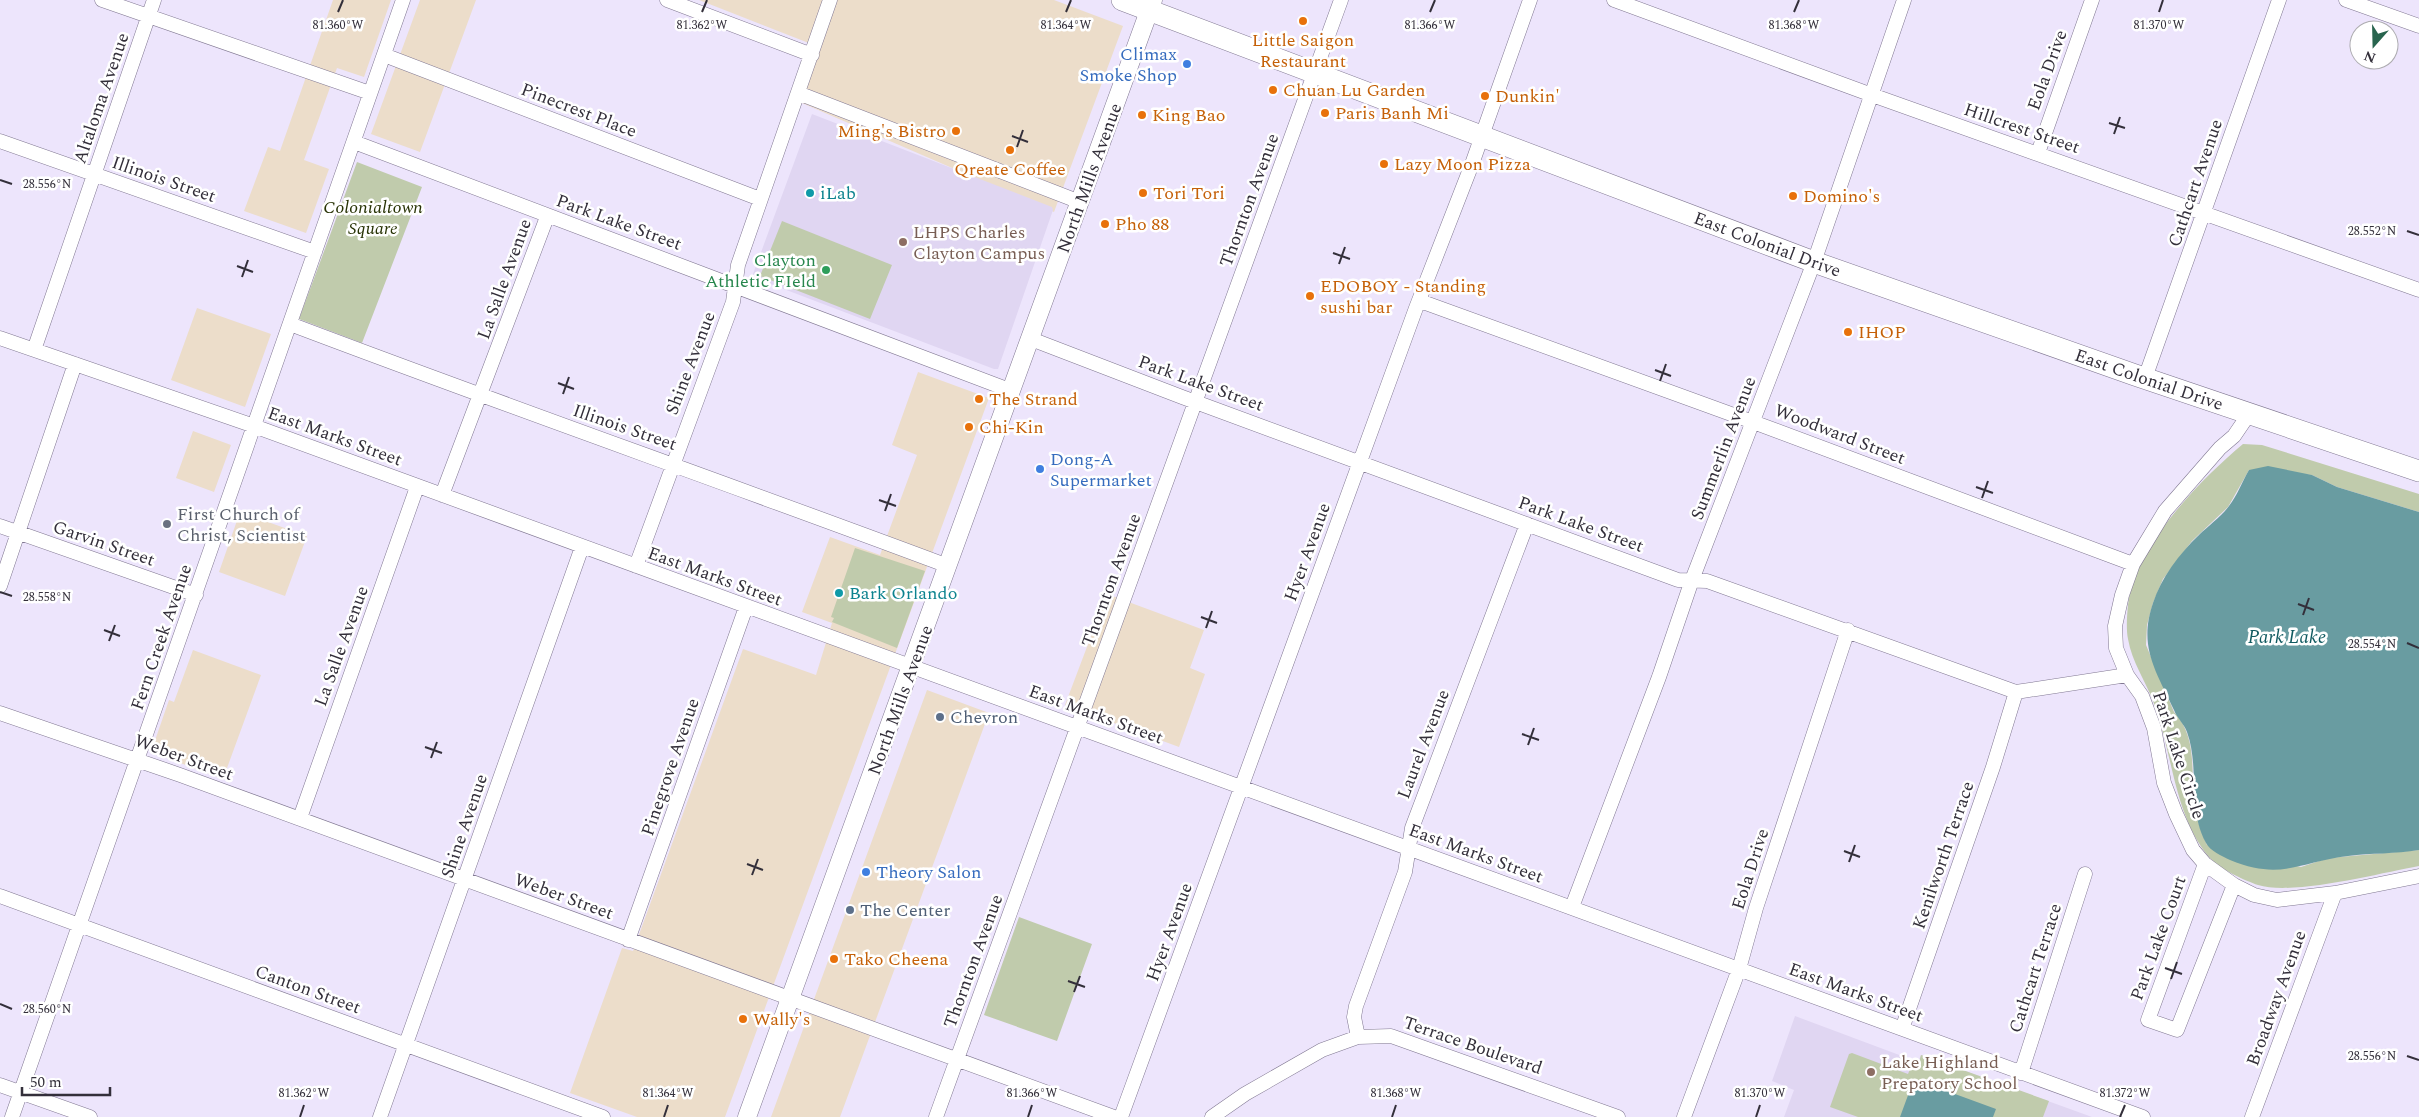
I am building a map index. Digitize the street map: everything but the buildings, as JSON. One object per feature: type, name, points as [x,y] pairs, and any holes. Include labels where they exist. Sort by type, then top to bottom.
[{"type":"highway","name":"East Colonial Drive","points":[[1122,0],[1151,5],[1315,73],[1814,262],[2419,472]]},
{"type":"main road","name":"North Mills Avenue","points":[[747,1117],[1151,5]]},
{"type":"street","points":[[102,0],[370,93]]},
{"type":"street","name":"Altaloma Avenue","points":[[34,350],[154,0]]},
{"type":"street","name":"Fern Creek Avenue","points":[[12,1117],[403,0]]},
{"type":"street","points":[[667,0],[812,55]]},
{"type":"street","name":"Shine Avenue","points":[[636,566],[733,302],[738,265],[830,0]]},
{"type":"street","name":"Thornton Avenue","points":[[936,1117],[1341,0]]},
{"type":"street","name":"Hyer Avenue","points":[[1121,1117],[1359,462],[1530,0]]},
{"type":"street","name":"Hillcrest Street","points":[[1614,0],[1872,95],[2206,212],[2419,290]]},
{"type":"street","name":"Summerlin Avenue","points":[[1572,907],[1692,580],[1814,262],[1904,0]]},
{"type":"street","name":"Eola Drive","points":[[2038,153],[2092,0]]},
{"type":"street","name":"Cathcart Avenue","points":[[2145,378],[2206,212],[2279,0]]},
{"type":"street","points":[[2346,0],[2419,26]]},
{"type":"street","name":"Pinecrest Place","points":[[384,55],[760,200]]},
{"type":"street","points":[[798,94],[1080,202]]},
{"type":"street","name":"Illinois Street","points":[[0,141],[315,252]]},
{"type":"street","name":"Park Lake Street","points":[[354,142],[547,217],[736,284],[1012,391]]},
{"type":"street","name":"La Salle Avenue","points":[[442,496],[547,217]]},
{"type":"street","name":"Woodward Street","points":[[1420,301],[1753,422],[2133,564]]},
{"type":"street","name":"Illinois Street","points":[[290,324],[480,396],[672,464],[948,566]]},
{"type":"street","name":"East Marks Street","points":[[0,338],[254,426],[582,548],[1572,907],[2143,1117]]},
{"type":"street","name":"Park Lake Street","points":[[1031,339],[1678,580],[1707,581],[1848,630],[2016,692],[2127,675]]},
{"type":"street","points":[[0,586],[75,364]]},
{"type":"street","name":"Park Lake Circle","points":[[2249,414],[2234,436],[2220,448],[2166,511],[2133,564],[2122,595],[2115,626],[2116,648],[2127,675],[2142,696],[2154,728],[2164,783],[2193,850],[2205,864],[2234,885],[2254,895],[2277,900],[2335,893],[2419,876]]},
{"type":"street","name":"La Salle Avenue","points":[[300,818],[417,487]]},
{"type":"street","name":"Laurel Avenue","points":[[1358,1037],[1354,1017],[1356,1006],[1405,872],[1412,828],[1527,524]]},
{"type":"street","name":"Garvin Street","points":[[0,526],[196,595]]},
{"type":"street","name":"Shine Avenue","points":[[380,1117],[466,880],[582,548]]},
{"type":"street","name":"Pinegrove Avenue","points":[[628,940],[746,607]]},
{"type":"street","name":"Eola Drive","points":[[1684,1117],[1739,969],[1756,908],[1848,630]]},
{"type":"street","name":"Kenilworth Terrace","points":[[1902,1029],[1993,767],[2016,692]]},
{"type":"street","name":"Weber Street","points":[[0,713],[137,759],[300,818],[1114,1117]]},
{"type":"street","name":"Park Lake Court","points":[[2205,864],[2148,1020],[2177,1030],[2234,885]]},
{"type":"street","name":"Cathcart Terrace","points":[[2021,1073],[2085,874]]},
{"type":"street","name":"Broadway Avenue","points":[[2252,1117],[2335,893]]},
{"type":"street","name":"Canton Street","points":[[0,896],[603,1117]]},
{"type":"street","name":"Terrace Boulevard","points":[[1212,1117],[1245,1094],[1322,1050],[1358,1037],[1391,1036],[1618,1117]]},
{"type":"street","points":[[0,1085],[90,1117]]},
{"type":"shaded area","points":[[333,0],[391,0],[364,77],[337,68],[304,160],[329,169],[306,233],[244,211],[268,147],[280,151]]},
{"type":"shaded area","points":[[420,0],[476,0],[420,152],[371,134]]},
{"type":"shaded area","points":[[699,0],[1054,0],[1123,26],[1054,212],[802,103],[819,47]]},
{"type":"shaded area","name":"LHPS Charles Clayton Campus","points":[[812,114],[1052,207],[1053,210],[998,369],[755,278],[753,274]]},
{"type":"shaded area","points":[[197,308],[271,334],[245,407],[171,380]]},
{"type":"shaded area","points":[[918,372],[989,398],[725,1117],[637,1117],[570,1093],[622,948],[633,951],[743,649],[816,675],[832,623],[802,612],[830,537],[880,555],[917,455],[892,445]]},
{"type":"shaded area","points":[[193,431],[231,445],[214,492],[176,478]]},
{"type":"shaded area","points":[[240,512],[307,536],[285,596],[219,572]]},
{"type":"shaded area","points":[[1107,594],[1204,630],[1190,668],[1205,674],[1179,747],[1065,705]]},
{"type":"shaded area","points":[[193,650],[261,675],[223,779],[151,752],[169,700],[174,702]]},
{"type":"shaded area","points":[[927,690],[989,713],[840,1117],[771,1117]]},
{"type":"shaded area","name":"Lake Highland Prepatory School","points":[[1795,1016],[1918,1062],[1921,1055],[2092,1117],[1784,1117],[1794,1090],[1772,1081]]},
{"type":"green space","name":"Colonialtown Square","points":[[357,162],[422,187],[362,343],[299,319]]},
{"type":"green space","name":"Clayton Athletic FIeld","points":[[782,221],[892,265],[870,319],[760,276]]},
{"type":"green space","points":[[2243,444],[2262,445],[2419,494],[2419,512],[2337,487],[2312,475],[2249,470],[2228,507],[2192,541],[2163,579],[2153,603],[2147,625],[2146,645],[2174,712],[2181,721],[2190,742],[2195,806],[2207,845],[2301,867],[2328,858],[2419,850],[2419,866],[2314,886],[2273,888],[2258,885],[2232,874],[2213,861],[2197,840],[2188,822],[2175,782],[2160,721],[2130,647],[2127,631],[2128,605],[2133,583],[2143,560],[2156,538],[2190,495]]},
{"type":"green space","points":[[855,548],[925,571],[897,648],[832,622],[834,618],[831,617]]},
{"type":"green space","points":[[1019,917],[1092,944],[1057,1041],[984,1015]]},
{"type":"green space","points":[[1852,1053],[1908,1074],[1914,1060],[1919,1062],[1921,1055],[2049,1101],[2043,1117],[1858,1117],[1830,1107],[1849,1054]]},
{"type":"water","name":"Park Lake","points":[[2268,466],[2312,475],[2337,487],[2419,512],[2419,850],[2348,856],[2277,870],[2263,869],[2230,860],[2216,853],[2208,846],[2200,830],[2195,802],[2191,746],[2186,729],[2175,713],[2155,671],[2148,646],[2149,619],[2156,594],[2178,558],[2226,510],[2235,498],[2249,470]]},
{"type":"water","points":[[1914,1079],[1996,1109],[1993,1117],[1900,1117]]},
{"type":"place","name":"Little Saigon Restaurant","points":[[1303,21]]},
{"type":"place","name":"Climax Smoke Shop","points":[[1187,64]]},
{"type":"place","name":"Chuan Lu Garden","points":[[1273,90]]},
{"type":"place","name":"Dunkin'","points":[[1485,96]]},
{"type":"place","name":"Paris Banh Mi","points":[[1325,113]]},
{"type":"place","name":"King Bao","points":[[1142,115]]},
{"type":"place","name":"Ming's Bistro","points":[[956,131]]},
{"type":"place","name":"Qreate Coffee","points":[[1010,150]]},
{"type":"place","name":"Lazy Moon Pizza","points":[[1384,164]]},
{"type":"place","name":"iLab","points":[[810,193]]},
{"type":"place","name":"Tori Tori","points":[[1143,193]]},
{"type":"place","name":"Domino's","points":[[1793,196]]},
{"type":"place","name":"Pho 88","points":[[1105,224]]},
{"type":"place","name":"LHPS Charles Clayton Campus","points":[[903,242]]},
{"type":"place","name":"Clayton Athletic FIeld","points":[[826,270]]},
{"type":"place","name":"EDOBOY - Standing sushi bar","points":[[1310,296]]},
{"type":"place","name":"IHOP","points":[[1848,332]]},
{"type":"place","name":"The Strand","points":[[979,399]]},
{"type":"place","name":"Chi-Kin","points":[[969,427]]},
{"type":"place","name":"Dong-A Supermarket","points":[[1040,469]]},
{"type":"place","name":"First Church of Christ, Scientist","points":[[167,524]]},
{"type":"place","name":"Bark Orlando","points":[[839,593]]},
{"type":"place","name":"Chevron","points":[[940,717]]},
{"type":"place","name":"Theory Salon","points":[[866,872]]},
{"type":"place","name":"The Center","points":[[850,910]]},
{"type":"place","name":"Tako Cheena","points":[[834,959]]},
{"type":"place","name":"Wally's","points":[[743,1019]]},
{"type":"place","name":"Lake Highland Prepatory School","points":[[1871,1072]]}]
